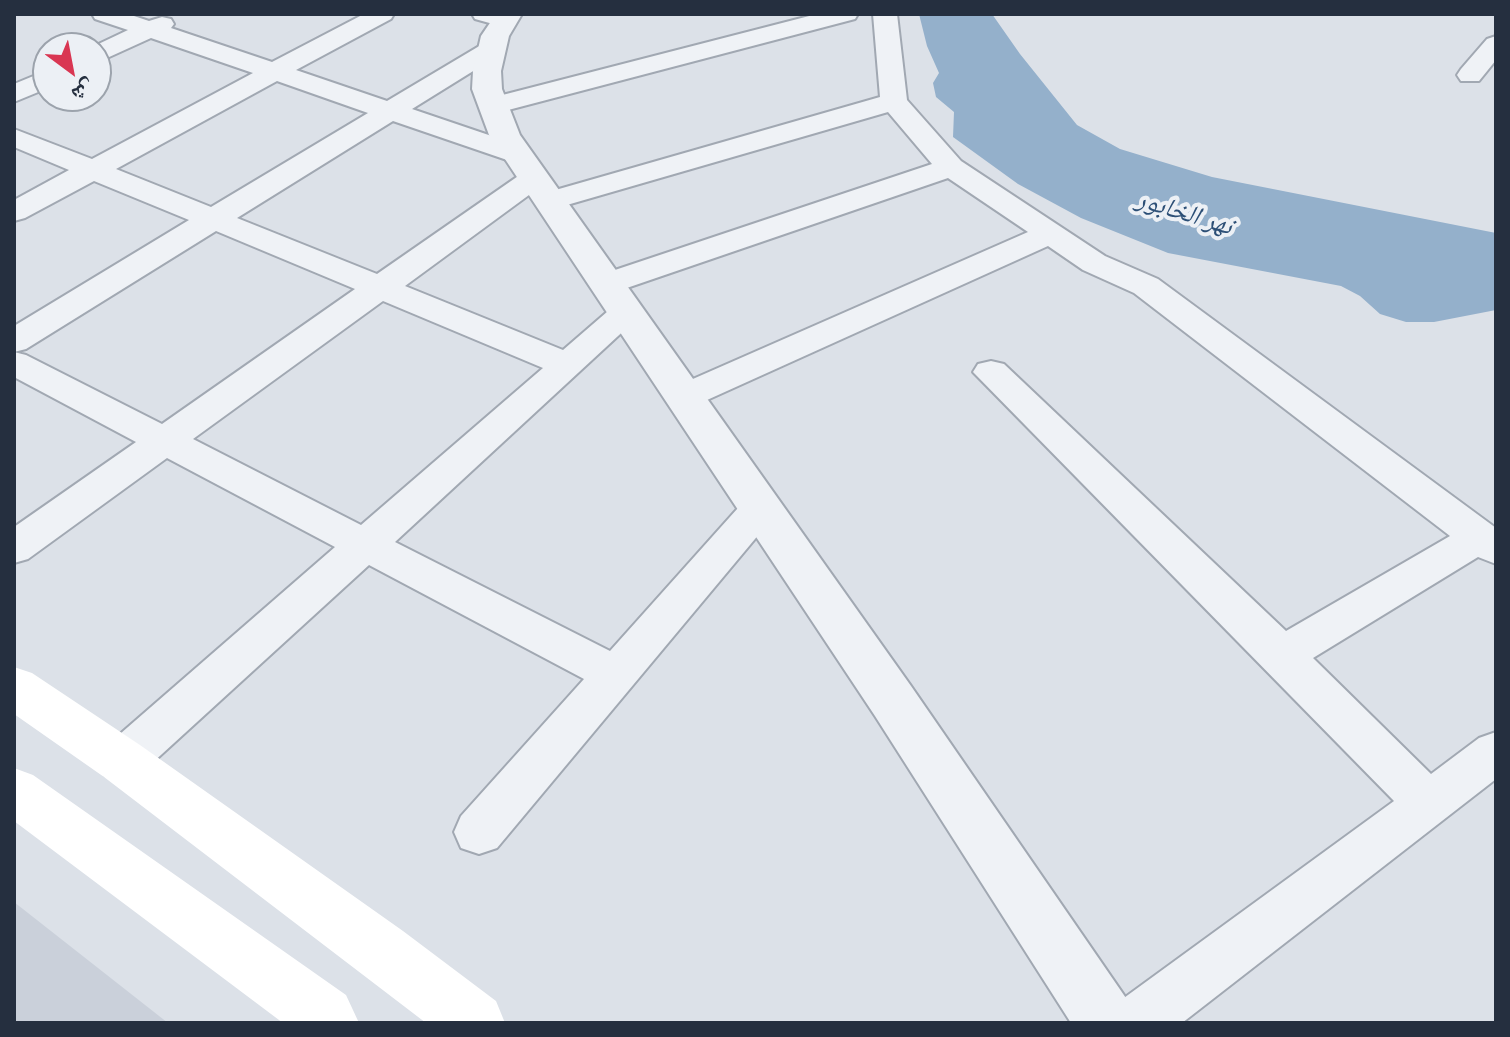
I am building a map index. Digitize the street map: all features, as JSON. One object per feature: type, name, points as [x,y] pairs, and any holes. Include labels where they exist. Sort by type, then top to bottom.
[{"type":"main road","points":[[14,687],[122,761],[382,951],[474,1023]]},
{"type":"main road","points":[[14,791],[324,1021]]},
{"type":"street","points":[[104,14],[391,111],[534,178]]},
{"type":"street","points":[[112,48],[184,14]]},
{"type":"street","points":[[14,212],[382,14]]},
{"type":"street","points":[[493,106],[846,14]]},
{"type":"street","points":[[885,14],[894,102],[951,167],[1048,235],[1094,263],[1146,286],[1488,543],[1282,655]]},
{"type":"street","points":[[497,24],[487,89],[493,106],[534,178],[1106,1023]]},
{"type":"street","points":[[14,341],[391,111],[497,24]]},
{"type":"street","points":[[1470,75],[1496,44]]},
{"type":"street","points":[[14,548],[534,178],[894,102]]},
{"type":"street","points":[[14,137],[568,365]]},
{"type":"street","points":[[122,761],[568,365],[616,298],[951,167]]},
{"type":"street","points":[[683,397],[1048,235]]},
{"type":"street","points":[[14,363],[616,675]]},
{"type":"street","points":[[991,372],[1282,655],[1428,803]]},
{"type":"street","points":[[479,832],[760,509]]},
{"type":"street","points":[[1137,1023],[1496,752]]},
{"type":"shaded area","points":[[14,902],[168,1023],[14,1023]]},
{"type":"water","name":"نهر الخابور","points":[[919,14],[992,14],[1077,125],[1120,149],[1212,177],[1496,233],[1496,310],[1434,322],[1406,322],[1380,314],[1360,296],[1341,286],[1168,253],[1081,218],[1018,184],[953,137],[954,112],[936,97],[933,83],[939,73],[927,46]]}]
